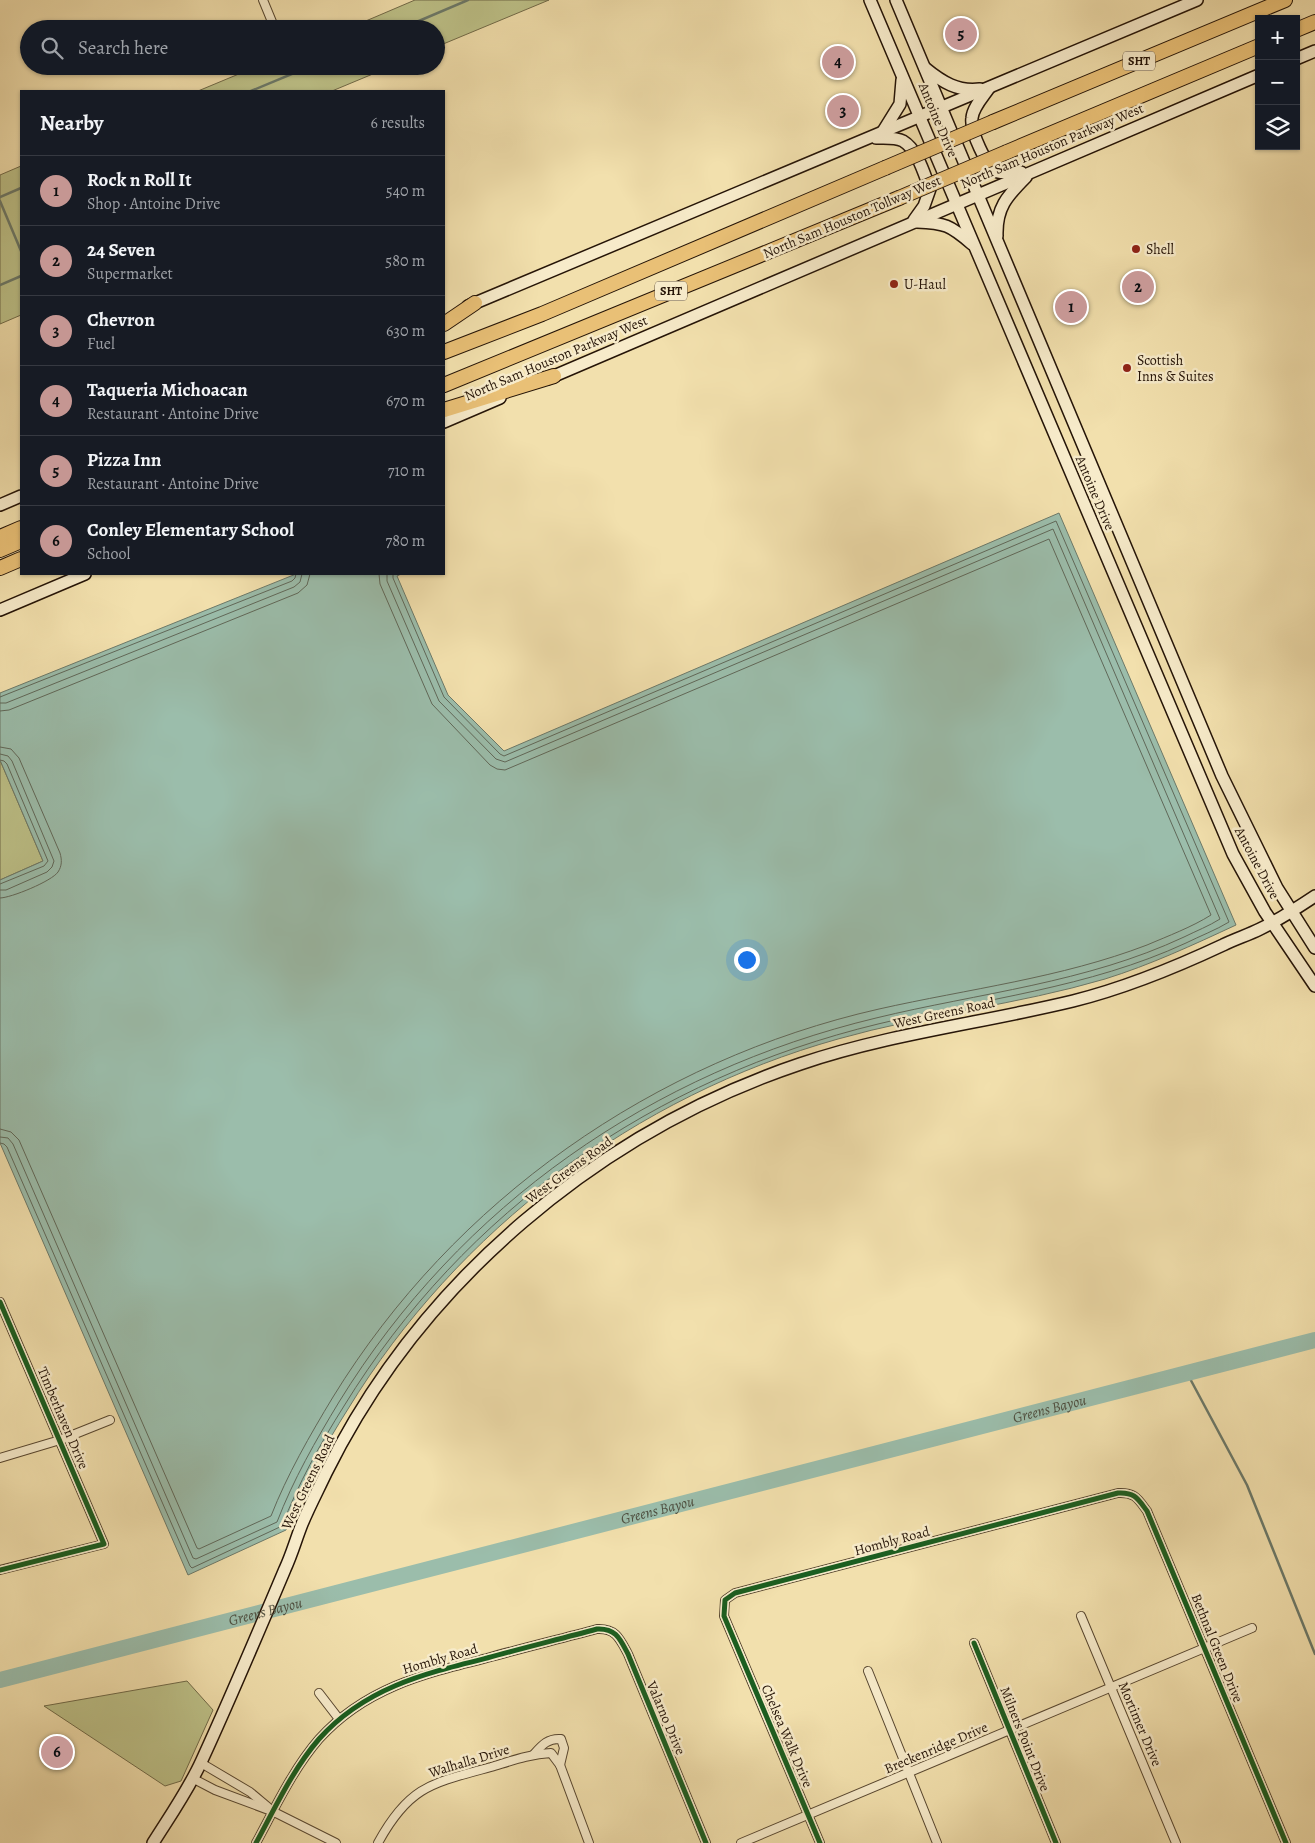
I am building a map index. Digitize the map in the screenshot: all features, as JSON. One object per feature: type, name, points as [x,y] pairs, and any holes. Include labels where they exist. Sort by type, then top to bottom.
[{"type":"highway","name":"SHT","points":[[445,352],[542,314],[1285,0]]},
{"type":"highway","points":[[1300,28],[1315,22]]},
{"type":"highway","name":"North Sam Houston Tollway West","points":[[445,385],[899,198],[1255,48]]},
{"type":"highway","points":[[445,323],[475,303]]},
{"type":"highway","name":"SHT","points":[[445,361],[498,337],[542,314]]},
{"type":"highway","points":[[445,410],[554,376]]},
{"type":"highway","points":[[0,537],[20,528]]},
{"type":"highway","points":[[0,550],[20,541]]},
{"type":"highway","points":[[0,568],[20,559]]},
{"type":"main road","name":"Antoine Drive","points":[[870,0],[1233,854],[1272,922],[1315,986]]},
{"type":"main road","name":"Antoine Drive","points":[[896,0],[1222,776],[1263,862],[1315,948]]},
{"type":"main road","points":[[445,316],[1197,0]]},
{"type":"main road","points":[[1300,57],[1315,51]]},
{"type":"main road","points":[[924,68],[955,87],[967,91],[989,88]]},
{"type":"main road","points":[[876,135],[900,104],[902,73]]},
{"type":"main road","name":"North Sam Houston Parkway West","points":[[445,422],[1255,77]]},
{"type":"main road","points":[[989,88],[972,117],[972,125],[983,157],[993,169],[1000,173],[1030,172]]},
{"type":"main road","points":[[876,135],[904,141],[913,150],[930,189],[924,206],[913,222]]},
{"type":"main road","points":[[998,243],[998,217],[1002,206],[1010,193],[1030,172]]},
{"type":"main road","points":[[913,222],[940,223],[953,228],[974,246]]},
{"type":"main road","points":[[1022,360],[1043,351]]},
{"type":"main road","points":[[1082,502],[1103,493]]},
{"type":"main road","points":[[0,505],[20,496]]},
{"type":"main road","points":[[0,610],[83,575]]},
{"type":"main road","points":[[1142,641],[1161,633]]},
{"type":"main road","points":[[1202,784],[1222,776]]},
{"type":"main road","name":"West Greens Road","points":[[153,1843],[201,1762],[288,1564],[302,1523],[328,1469],[367,1402],[397,1358],[439,1305],[504,1239],[557,1194],[594,1167],[653,1130],[694,1108],[757,1080],[799,1064],[886,1040],[1019,1013],[1108,991],[1175,967],[1272,922],[1315,896]]},
{"type":"street","points":[[262,0],[271,20]]},
{"type":"street","name":"Timberhaven Drive","points":[[0,1302],[104,1544],[0,1570]]},
{"type":"street","points":[[0,1458],[60,1440],[110,1420]]},
{"type":"street","name":"Bethnal Green Drive","points":[[1103,1497],[1128,1492],[1136,1497],[1147,1511],[1286,1843]]},
{"type":"street","name":"Hombly Road","points":[[733,1637],[724,1616],[726,1600],[735,1593],[1103,1497]]},
{"type":"street","name":"Mortimer Drive","points":[[1081,1616],[1176,1843]]},
{"type":"street","name":"Valarno Drive","points":[[585,1632],[606,1628],[618,1636],[628,1654],[706,1843]]},
{"type":"street","name":"Breckenridge Drive","points":[[741,1843],[1252,1628]]},
{"type":"street","name":"Hombly Road","points":[[256,1843],[309,1751],[340,1719],[370,1697],[410,1678],[585,1632]]},
{"type":"street","name":"Chelsea Walk Drive","points":[[733,1637],[820,1843]]},
{"type":"street","name":"Milners Point Drive","points":[[974,1643],[1056,1843]]},
{"type":"street","points":[[868,1671],[938,1843]]},
{"type":"street","points":[[318,1693],[340,1719]]},
{"type":"street","points":[[534,1754],[544,1742],[554,1738],[561,1739],[564,1748],[560,1765]]},
{"type":"street","points":[[534,1754],[551,1753],[560,1765],[589,1843]]},
{"type":"street","name":"Walhalla Drive","points":[[378,1843],[399,1810],[414,1795],[427,1787],[442,1780],[534,1754]]},
{"type":"street","points":[[201,1762],[250,1792],[274,1812]]},
{"type":"street","points":[[192,1778],[215,1790],[274,1812],[336,1843]]},
{"type":"green space","points":[[415,0],[549,0],[445,43],[445,20],[368,20]]},
{"type":"green space","points":[[236,75],[370,75],[334,90],[200,90]]},
{"type":"green space","points":[[20,166],[20,315],[0,324],[0,175]]},
{"type":"green space","points":[[0,760],[43,861],[0,880]]},
{"type":"green space","points":[[187,1681],[213,1710],[181,1781],[165,1786],[44,1706]]},
{"type":"water","points":[[1059,513],[1236,925],[1155,961],[1105,979],[1039,996],[871,1030],[763,1064],[691,1096],[623,1134],[558,1178],[498,1228],[442,1283],[392,1344],[348,1409],[314,1468],[286,1530],[188,1575],[0,1143],[0,880],[43,861],[0,760],[0,693],[294,575],[399,575],[397,576],[448,695],[504,751]]},
{"type":"waterway","points":[[421,20],[468,0]]},
{"type":"waterway","points":[[253,90],[289,75]]},
{"type":"waterway","points":[[0,197],[20,188]]},
{"type":"waterway","points":[[0,201],[20,249]]},
{"type":"waterway","points":[[0,285],[20,276]]},
{"type":"waterway","name":"Greens Bayou","points":[[0,1680],[1315,1340]]},
{"type":"waterway","points":[[1187,1373],[1247,1485],[1315,1654]]},
{"type":"cycle path","points":[[0,1302],[104,1544],[0,1570]]},
{"type":"cycle path","points":[[820,1843],[724,1616],[725,1600],[735,1593],[1118,1493],[1136,1497],[1147,1511],[1286,1843]]},
{"type":"cycle path","points":[[256,1843],[285,1789],[319,1739],[356,1707],[375,1695],[396,1685],[440,1670],[597,1629],[609,1630],[617,1636],[628,1654],[706,1843]]},
{"type":"cycle path","points":[[974,1643],[1056,1843]]},
{"type":"place","name":"Pizza Inn","points":[[961,34]]},
{"type":"place","name":"Taqueria Michoacan","points":[[838,62]]},
{"type":"place","name":"Chevron","points":[[843,111]]},
{"type":"place","name":"Shell","points":[[1136,249]]},
{"type":"place","name":"U-Haul","points":[[894,284]]},
{"type":"place","name":"24 Seven","points":[[1138,287]]},
{"type":"place","name":"Rock n Roll It","points":[[1071,307]]},
{"type":"place","name":"Scottish Inns & Suites","points":[[1127,368]]},
{"type":"place","name":"Conley Elementary School","points":[[57,1752]]}]
